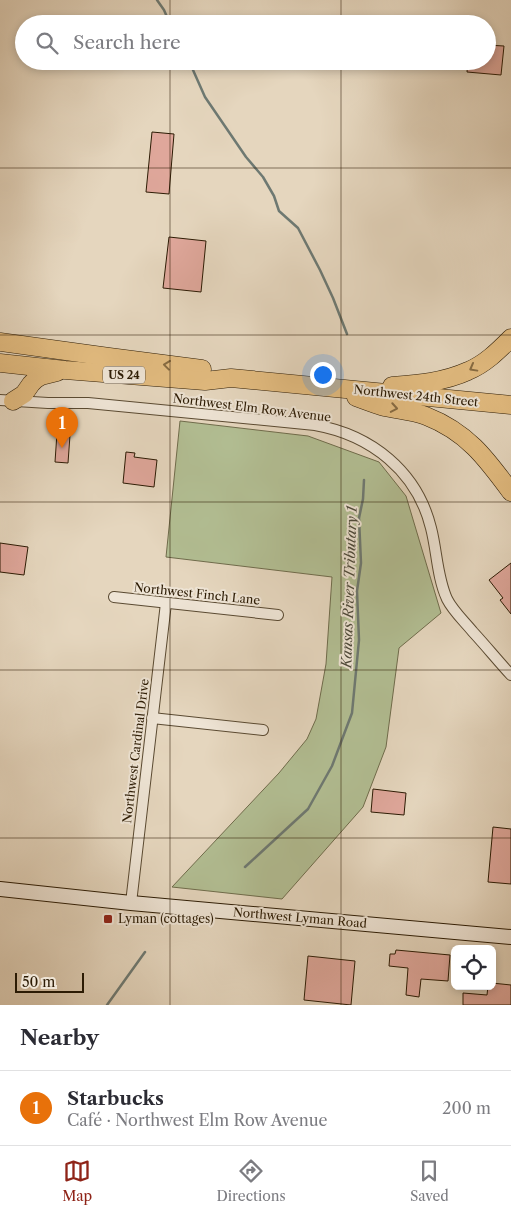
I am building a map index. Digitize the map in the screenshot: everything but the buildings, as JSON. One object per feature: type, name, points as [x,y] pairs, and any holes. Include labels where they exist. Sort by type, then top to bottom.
[{"type":"highway","points":[[357,390],[441,381],[476,367],[511,338]]},
{"type":"highway","name":"Northwest 24th Street","points":[[0,342],[210,370],[231,378]]},
{"type":"highway","name":"Northwest 24th Street","points":[[0,363],[205,381],[231,378],[511,405]]},
{"type":"highway","points":[[7,401],[24,394],[31,384],[41,376],[65,370]]},
{"type":"highway","points":[[332,388],[381,406],[408,410],[440,422],[477,448],[511,492]]},
{"type":"street","name":"Northwest Elm Row Avenue","points":[[7,401],[88,402],[315,425],[342,432],[368,444],[392,462],[412,485],[425,509],[441,581],[447,598],[456,613],[511,675]]},
{"type":"street","name":"Northwest Finch Lane","points":[[114,597],[278,614]]},
{"type":"street","name":"Northwest Cardinal Drive","points":[[131,903],[166,603]]},
{"type":"street","points":[[152,718],[263,730]]},
{"type":"street","name":"Northwest Lyman Road","points":[[0,889],[131,903],[511,937]]},
{"type":"green space","points":[[180,421],[308,436],[379,462],[406,496],[441,613],[399,648],[386,747],[363,807],[282,899],[172,887],[279,773],[307,739],[316,719],[326,664],[332,577],[166,557]]},
{"type":"waterway","name":"Kansas River Tributary 1","points":[[157,0],[166,15]]},
{"type":"waterway","name":"Kansas River Tributary 1","points":[[193,70],[205,97],[246,157],[263,177],[274,196],[279,211],[298,228],[333,298],[347,334]]},
{"type":"waterway","name":"Kansas River Tributary 1","points":[[245,867],[308,809],[332,766],[352,713],[359,640],[357,591],[361,563],[359,518],[364,480]]},
{"type":"waterway","name":"Kansas River Tributary 1","points":[[107,1005],[145,952]]},
{"type":"place","name":"Starbucks","points":[[62,448]]},
{"type":"place","name":"Lyman (cottages)","points":[[108,919]]}]
